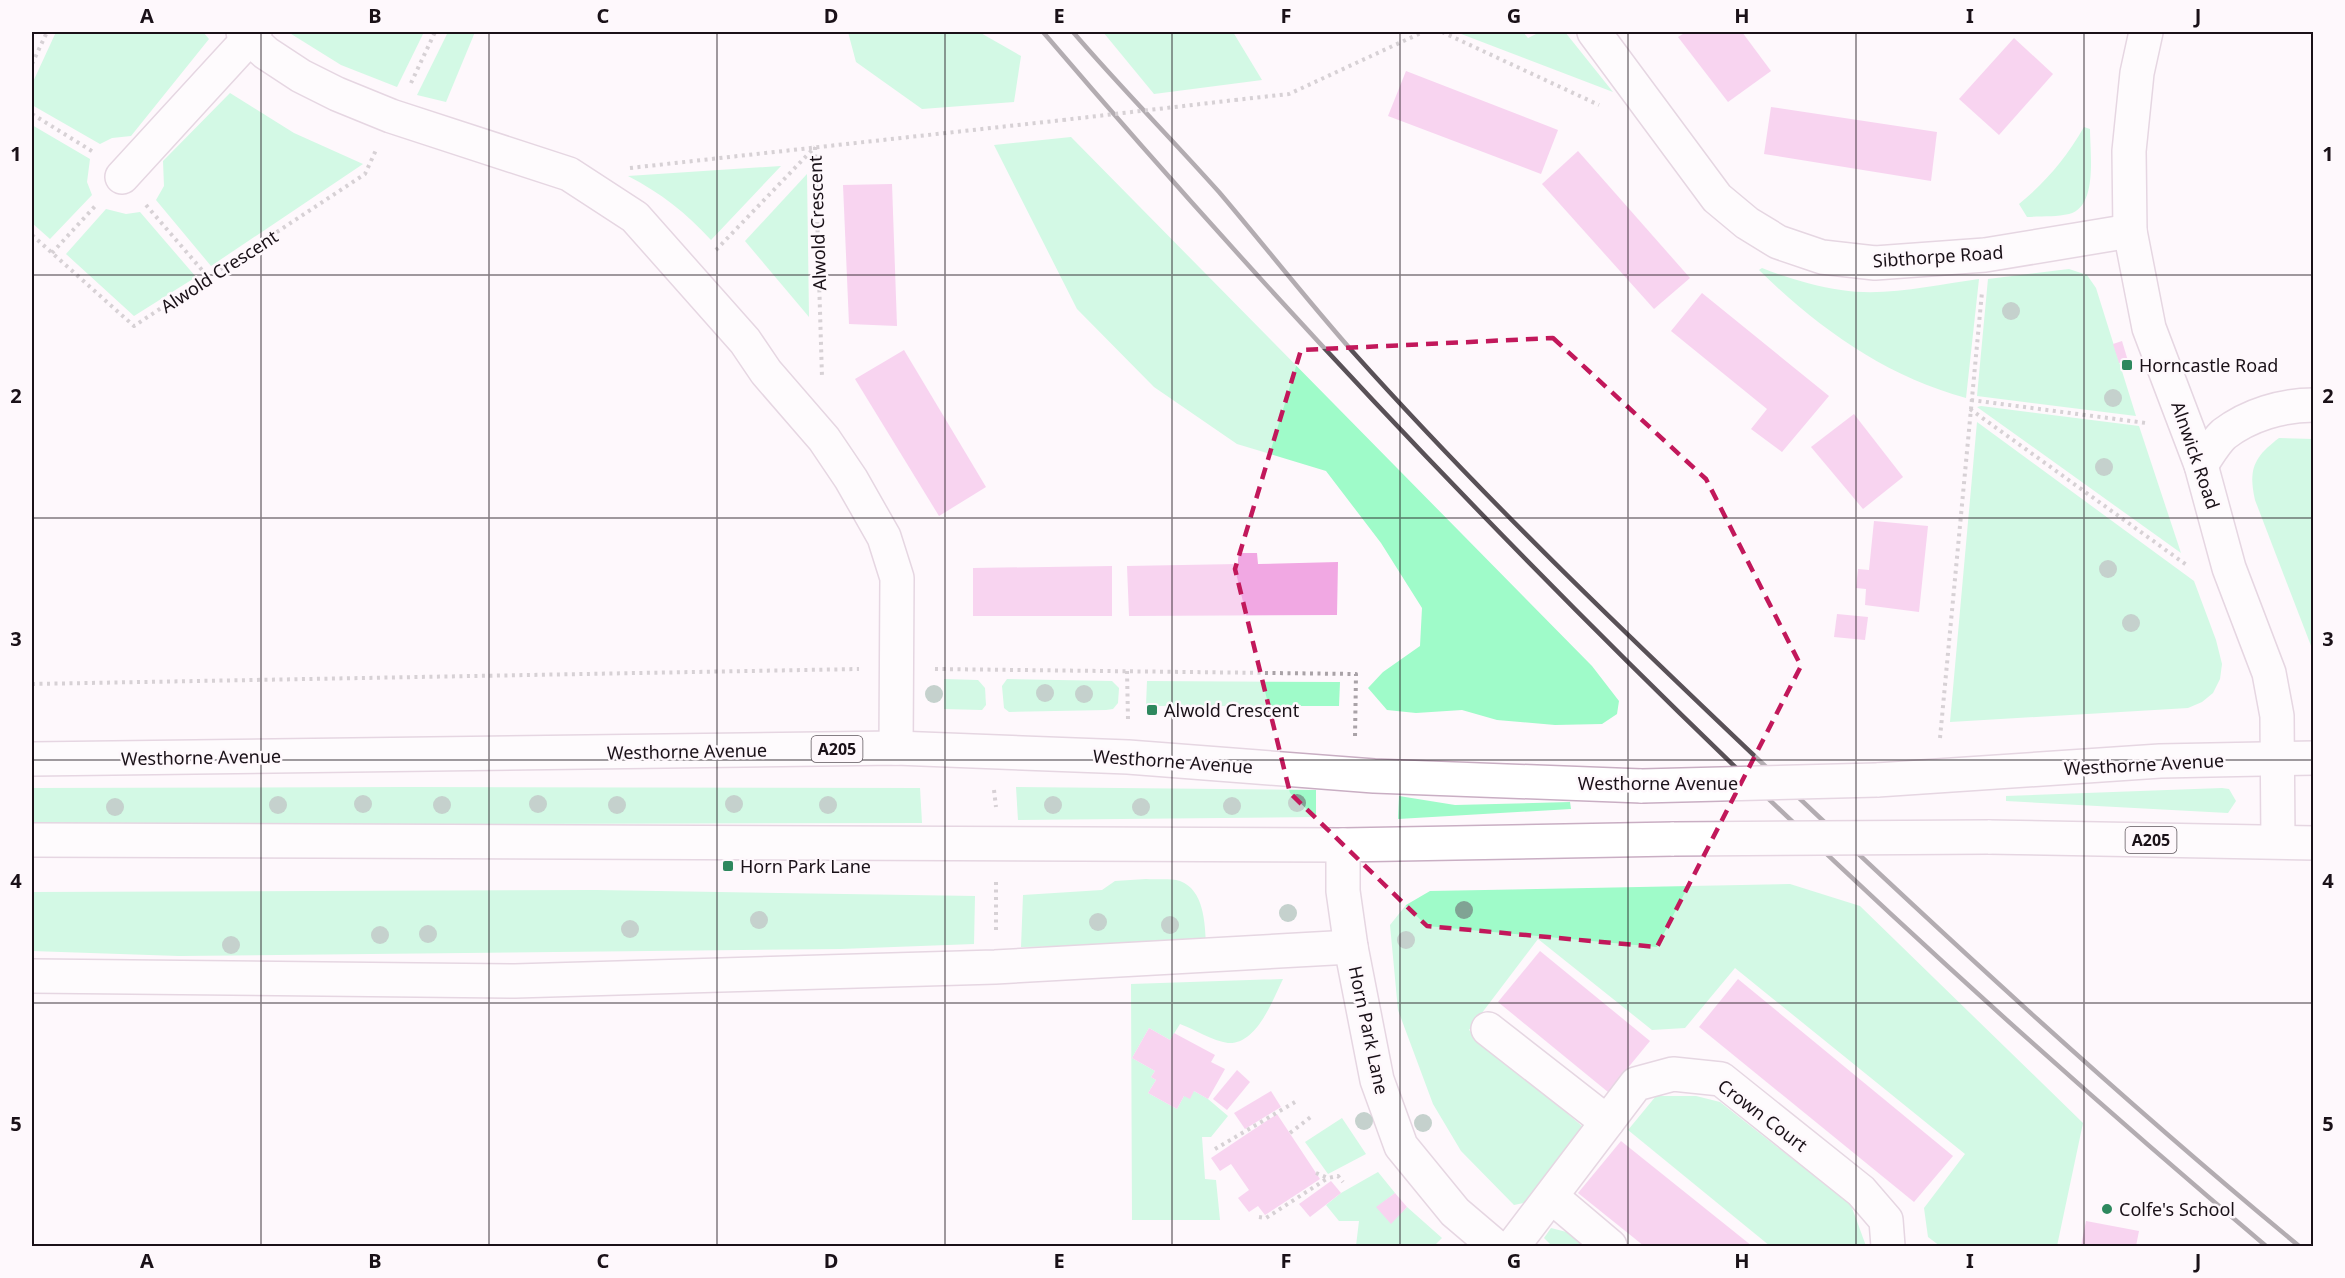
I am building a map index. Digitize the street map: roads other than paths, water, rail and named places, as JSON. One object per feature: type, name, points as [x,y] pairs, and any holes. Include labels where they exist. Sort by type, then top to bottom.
[{"type":"main road","name":"Sibthorpe Road","points":[[1594,32],[1717,198],[1748,223],[1778,242],[1822,257],[1875,262],[1985,255],[2130,231]]},
{"type":"main road","name":"Alnwick Road","points":[[2146,32],[2137,73],[2129,151],[2130,231],[2149,328],[2201,465],[2229,568],[2269,673],[2277,716],[2278,841]]},
{"type":"main road","points":[[122,177],[249,34],[301,76],[391,116],[569,174],[635,217],[824,438],[851,479],[884,537],[897,579],[896,748]]},
{"type":"main road","points":[[2201,465],[2223,435],[2253,417],[2271,411],[2313,405]]},
{"type":"main road","name":"Westhorne Avenue","points":[[32,759],[896,748],[1128,757],[1374,776],[1642,786],[1877,780],[2160,761],[2313,758]]},
{"type":"main road","name":"A205","points":[[32,840],[1343,845],[1674,839],[1988,837],[2313,843]]},
{"type":"main road","name":"Horn Park Lane","points":[[1343,845],[1343,891],[1351,947],[1377,1080],[1401,1146],[1455,1212],[1495,1246]]},
{"type":"main road","points":[[32,976],[515,981],[995,967],[1351,947]]},
{"type":"main road","points":[[1488,1029],[1607,1122]]},
{"type":"main road","name":"Crown Court","points":[[1513,1246],[1636,1084],[1673,1074],[1721,1078],[1861,1191],[1886,1221],[1888,1246]]},
{"type":"main road","points":[[1552,1197],[1610,1246]]},
{"type":"railway","points":[[1043,32],[1185,195],[1330,354],[1479,511],[1630,664],[1942,961],[2266,1246]]},
{"type":"railway","points":[[1073,32],[1219,192],[1319,313],[1402,406],[1554,562],[1763,764],[1961,949],[2094,1070],[2299,1246]]},
{"type":"place","name":"Horncastle Road","points":[[2127,365]]},
{"type":"place","name":"Alwold Crescent","points":[[1152,710]]},
{"type":"place","name":"Horn Park Lane","points":[[728,866]]},
{"type":"place","name":"Colfe's School","points":[[2107,1209]]}]
